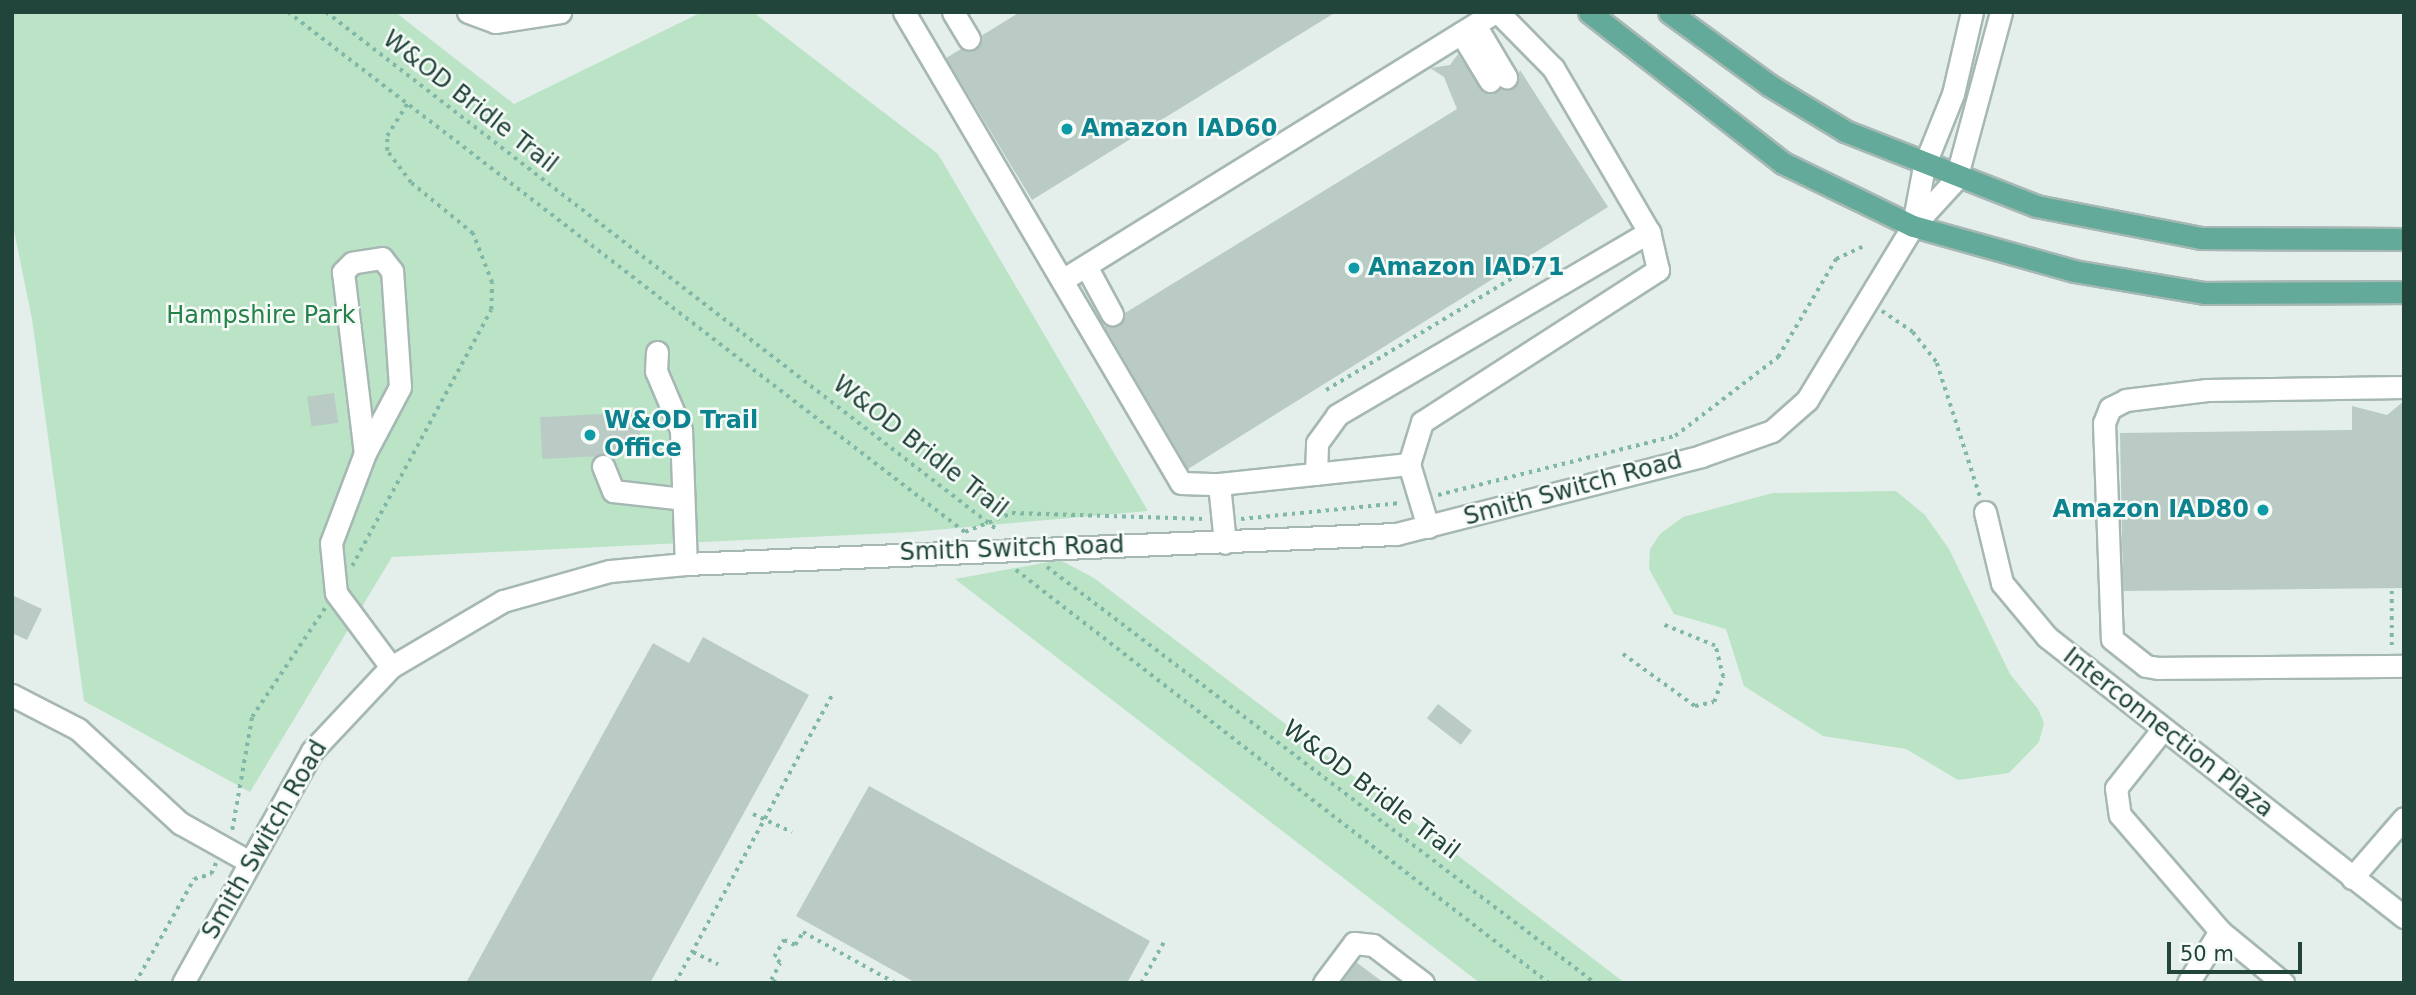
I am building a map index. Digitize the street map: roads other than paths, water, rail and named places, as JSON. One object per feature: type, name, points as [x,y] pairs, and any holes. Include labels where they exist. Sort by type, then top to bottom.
[{"type":"main road","points":[[1589,12],[1783,163],[1913,226],[2074,271],[2204,293],[2404,292]]},
{"type":"main road","points":[[1669,12],[1769,85],[1845,131],[1956,179],[2095,221],[2201,238],[2404,239]]},
{"type":"street","points":[[468,12],[495,22],[560,12]]},
{"type":"street","points":[[904,12],[1064,279],[1080,320],[1181,483],[1219,484],[1409,464]]},
{"type":"street","points":[[953,12],[969,39]]},
{"type":"street","points":[[1064,279],[1497,12],[1553,68],[1649,232],[1658,270],[1440,405],[1422,422],[1409,464],[1417,500],[1428,527]]},
{"type":"street","name":"Smith Switch Road","points":[[1913,226],[1924,166],[1953,94],[1972,12]]},
{"type":"street","points":[[1956,179],[2001,12]]},
{"type":"street","points":[[1468,29],[1498,79]]},
{"type":"street","name":"Smith Switch Road","points":[[183,983],[248,861],[312,751],[391,667],[503,601],[610,571],[685,564],[986,548],[1349,540],[1428,527],[1772,431],[1807,400],[1913,226],[1956,179]]},
{"type":"street","points":[[1316,474],[1317,443],[1337,415],[1649,232]]},
{"type":"street","points":[[365,453],[343,271],[352,263],[382,258],[392,271],[400,387],[365,453],[331,543],[331,564],[351,620],[391,667]]},
{"type":"street","points":[[1086,266],[1112,314]]},
{"type":"street","points":[[657,352],[656,371],[681,430],[685,564]]},
{"type":"street","points":[[2404,387],[2207,390],[2126,400],[2110,408],[2104,423],[2106,626],[2112,639],[2146,666],[2159,668],[2404,666]]},
{"type":"street","points":[[603,466],[613,491],[621,495],[683,499]]},
{"type":"street","points":[[1219,484],[1225,542]]},
{"type":"street","name":"Interconnection Plaza","points":[[1985,512],[1992,557],[2024,609],[2047,637],[2162,730],[2404,917]]},
{"type":"street","points":[[12,695],[78,729],[180,823],[248,861]]},
{"type":"street","points":[[2162,730],[2116,788],[2120,815],[2220,931],[2283,983]]},
{"type":"street","points":[[2352,878],[2404,818]]},
{"type":"street","points":[[2188,983],[2220,931]]},
{"type":"street","points":[[1324,983],[1354,943],[1373,945],[1423,983]]},
{"type":"place","name":"Amazon IAD60","points":[[1067,129]]},
{"type":"place","name":"Amazon IAD71","points":[[1354,268]]},
{"type":"place","name":"W&OD Trail Office","points":[[590,435]]},
{"type":"place","name":"Amazon IAD80","points":[[2263,510]]},
{"type":"park label","name":"Hampshire Park","points":[[261,316]]}]
